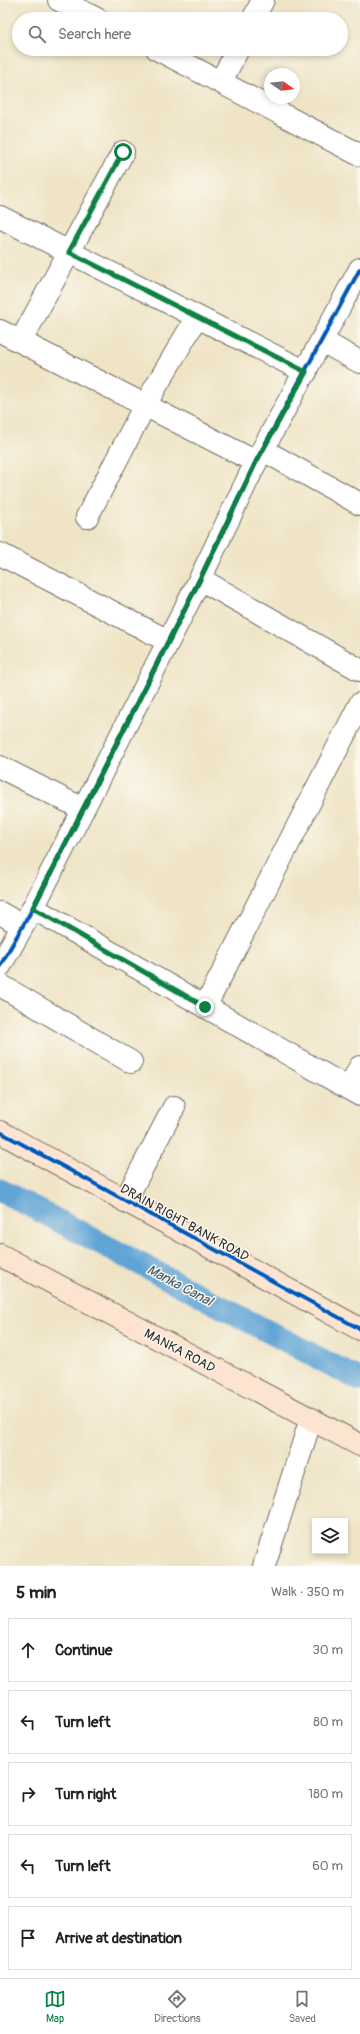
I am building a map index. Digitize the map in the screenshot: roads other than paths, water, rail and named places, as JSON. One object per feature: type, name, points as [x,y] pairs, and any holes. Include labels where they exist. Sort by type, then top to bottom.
[{"type":"street","points":[[59,0],[83,12]]},
{"type":"street","points":[[257,12],[263,0]]},
{"type":"street","points":[[171,56],[360,155]]},
{"type":"street","points":[[221,81],[234,56]]},
{"type":"street","points":[[20,341],[123,152]]},
{"type":"street","points":[[0,217],[306,372]]},
{"type":"street","points":[[0,966],[28,917],[200,579],[260,456],[360,269]]},
{"type":"street","points":[[87,517],[145,405],[197,317]]},
{"type":"street","points":[[0,331],[145,405],[260,456],[360,504]]},
{"type":"street","points":[[322,341],[360,362]]},
{"type":"street","points":[[0,554],[168,641]]},
{"type":"street","points":[[200,579],[360,670]]},
{"type":"street","points":[[205,1007],[360,704]]},
{"type":"street","points":[[0,767],[83,809]]},
{"type":"street","points":[[0,913],[28,917],[205,1007],[354,1092],[360,1067]]},
{"type":"street","points":[[0,984],[131,1062]]},
{"type":"street","points":[[125,1201],[174,1108]]},
{"type":"street","name":"DRAIN RIGHT BANK ROAD","points":[[0,1132],[360,1329]]},
{"type":"street","name":"MANKA ROAD","points":[[0,1255],[360,1445]]},
{"type":"street","points":[[264,1566],[311,1419]]},
{"type":"waterway","name":"Manka Canal","points":[[0,1190],[360,1380]]}]
